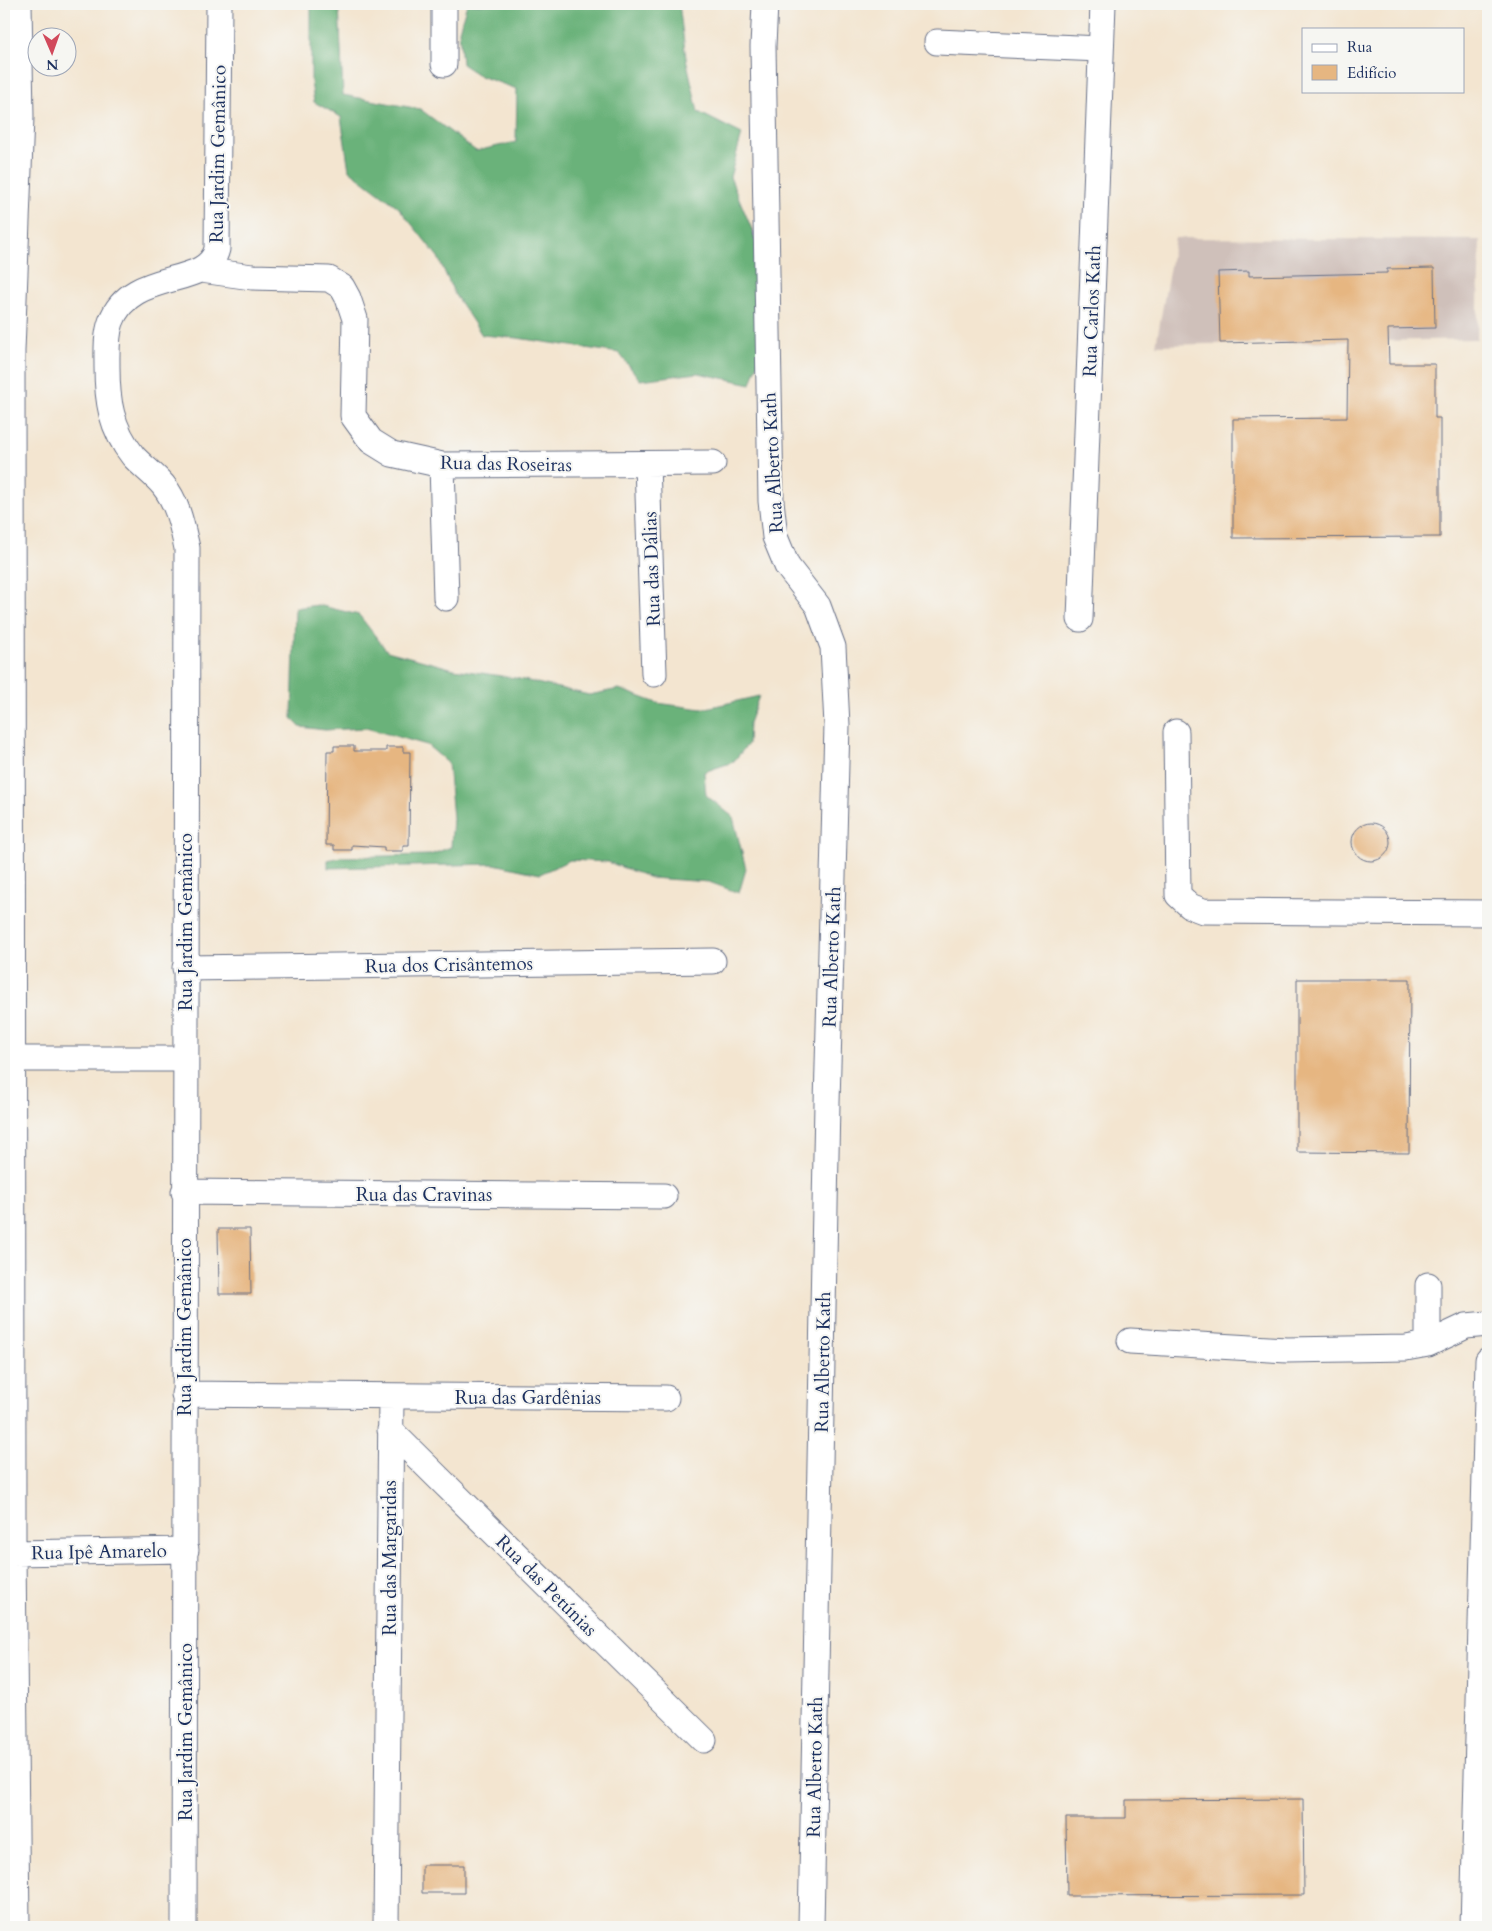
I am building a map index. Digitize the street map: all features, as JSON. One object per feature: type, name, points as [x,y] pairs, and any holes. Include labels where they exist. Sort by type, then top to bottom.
[{"type":"street","points":[[18,1927],[13,1553],[12,351],[21,116],[19,4]]},
{"type":"street","name":"Rua Jardim Gemânico","points":[[184,1927],[186,1550],[184,1192],[187,548],[179,513],[164,485],[133,455],[111,415],[107,388],[107,341],[111,322],[120,304],[137,291],[159,282],[201,270],[214,258],[216,249],[219,4]]},
{"type":"street","points":[[444,4],[444,64]]},
{"type":"street","name":"Rua Alberto Kath","points":[[766,4],[763,46],[770,501],[775,537],[786,566],[818,606],[833,647],[837,725],[826,1113],[811,1927]]},
{"type":"street","name":"Rua Carlos Kath","points":[[1080,619],[1103,4]]},
{"type":"street","points":[[937,42],[1100,49]]},
{"type":"street","name":"Rua das Roseiras","points":[[201,270],[252,278],[329,279],[342,287],[355,319],[353,416],[371,441],[392,454],[442,465],[713,464]]},
{"type":"street","name":"Rua das Dálias","points":[[647,464],[654,674]]},
{"type":"street","points":[[442,465],[446,598]]},
{"type":"street","points":[[1176,732],[1178,895],[1190,906],[1203,911],[1488,913]]},
{"type":"street","name":"Rua dos Crisântemos","points":[[185,968],[713,961]]},
{"type":"street","points":[[12,1059],[185,1059]]},
{"type":"street","name":"Rua das Cravinas","points":[[184,1192],[664,1196]]},
{"type":"street","points":[[1428,1285],[1428,1344]]},
{"type":"street","points":[[1130,1341],[1287,1350],[1406,1348],[1428,1344],[1466,1326],[1488,1324]]},
{"type":"street","points":[[1472,1927],[1487,1449],[1488,1360]]},
{"type":"street","points":[[184,1394],[391,1396]]},
{"type":"street","name":"Rua das Gardênias","points":[[391,1396],[666,1398]]},
{"type":"street","name":"Rua das Margaridas","points":[[386,1927],[391,1396]]},
{"type":"street","name":"Rua das Petúnias","points":[[390,1430],[704,1740]]},
{"type":"street","name":"Rua Ipê Amarelo","points":[[13,1553],[186,1550]]},
{"type":"shaded area","points":[[1175,238],[1480,240],[1477,339],[1156,345]]},
{"type":"green space","points":[[311,4],[339,4],[343,95],[420,109],[476,151],[516,142],[517,89],[480,76],[462,64],[459,30],[467,4],[679,4],[686,58],[698,112],[742,134],[730,177],[758,244],[761,354],[751,384],[698,373],[640,380],[619,353],[517,338],[482,335],[455,295],[438,257],[398,207],[349,170],[341,117],[314,102],[311,82]]},
{"type":"green space","points":[[318,605],[359,615],[387,651],[454,669],[515,678],[589,695],[619,689],[657,703],[702,709],[759,696],[749,723],[748,744],[733,762],[704,772],[706,795],[733,817],[746,869],[739,893],[709,882],[651,878],[608,862],[570,860],[540,874],[494,864],[328,868],[328,860],[340,857],[430,855],[451,847],[453,818],[448,763],[427,745],[366,728],[325,730],[300,727],[292,718],[295,608]]},
{"type":"building","points":[[1434,268],[1435,328],[1388,329],[1389,364],[1435,364],[1435,418],[1440,418],[1440,537],[1233,538],[1233,419],[1347,418],[1348,340],[1220,343],[1218,272],[1249,271],[1249,276],[1387,273],[1387,269]]},
{"type":"building","points":[[334,746],[354,746],[354,751],[386,751],[386,747],[403,747],[403,752],[410,752],[409,846],[403,846],[403,851],[384,851],[384,847],[352,845],[352,850],[334,850],[334,845],[326,845],[327,751],[334,751]]},
{"type":"building","points":[[1371,823],[1378,824],[1384,829],[1389,835],[1389,849],[1384,855],[1378,860],[1371,861],[1364,860],[1358,855],[1353,849],[1352,842],[1353,835],[1358,829],[1364,824]]},
{"type":"building","points":[[1297,979],[1410,979],[1409,1153],[1297,1152]]},
{"type":"building","points":[[218,1229],[250,1229],[251,1294],[219,1294]]},
{"type":"building","points":[[1303,1799],[1304,1895],[1067,1896],[1066,1818],[1126,1818],[1126,1800]]},
{"type":"building","points":[[422,1865],[464,1865],[464,1893],[422,1893]]}]
